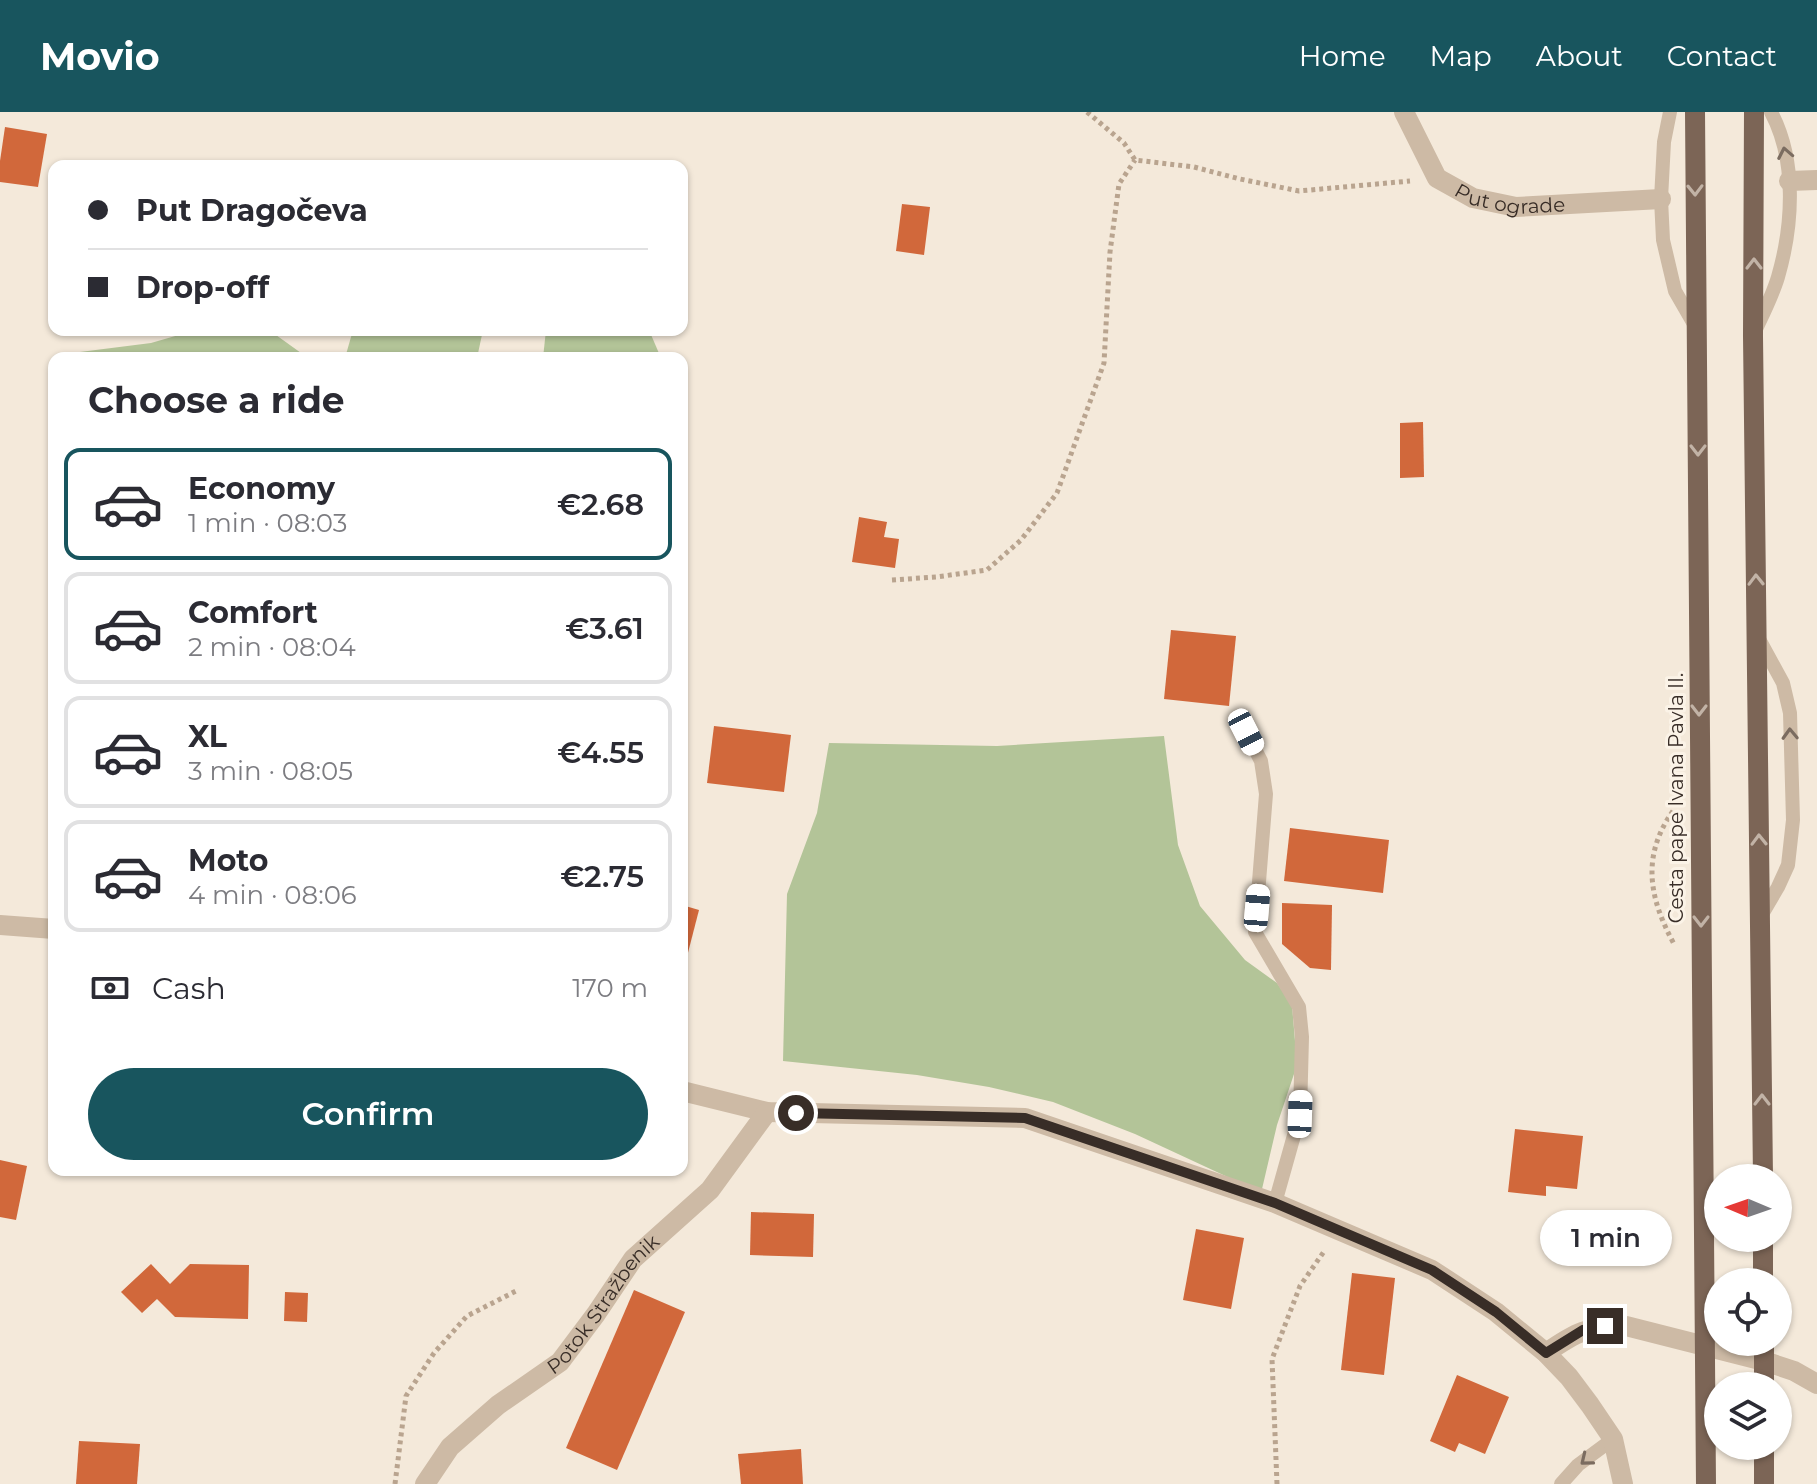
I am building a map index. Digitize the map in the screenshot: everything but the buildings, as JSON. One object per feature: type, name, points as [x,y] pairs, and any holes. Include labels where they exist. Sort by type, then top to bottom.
[{"type":"main road","name":"Cesta pape Ivana Pavla II.","points":[[1695,112],[1704,1346]]},
{"type":"main road","points":[[1754,112],[1753,336],[1763,1164]]},
{"type":"main road","name":"Cesta pape Ivana Pavla II.","points":[[1704,1356],[1706,1484]]},
{"type":"main road","points":[[1764,1460],[1764,1484]]},
{"type":"street","name":"Put ograde","points":[[1404,112],[1437,178],[1473,198],[1516,207],[1661,199]]},
{"type":"street","points":[[1789,181],[1817,180]]},
{"type":"street","points":[[0,925],[48,929]]},
{"type":"street","points":[[688,1092],[767,1112],[1025,1118],[1275,1203],[1432,1270],[1496,1312],[1546,1353],[1569,1377],[1613,1439],[1623,1484]]},
{"type":"street","name":"Potok Stražbenik","points":[[425,1484],[450,1447],[498,1405],[560,1362],[633,1259],[710,1190],[767,1112]]},
{"type":"street","points":[[1546,1353],[1583,1330],[1605,1326],[1626,1326],[1704,1346]]},
{"type":"street","points":[[1772,1356],[1817,1384]]},
{"type":"lane","points":[[1670,112],[1664,142],[1661,199],[1663,240],[1675,291],[1697,329]]},
{"type":"lane","points":[[1753,336],[1778,279],[1788,228],[1789,181],[1785,147],[1771,112]]},
{"type":"lane","points":[[1757,635],[1783,683],[1790,713],[1793,820],[1788,865],[1760,916]]},
{"type":"lane","points":[[1246,732],[1261,761],[1266,794],[1255,932],[1299,1007],[1302,1037],[1300,1114],[1275,1203]]},
{"type":"lane","points":[[1561,1484],[1578,1465],[1613,1439]]},
{"type":"path","points":[[1087,112],[1124,143],[1135,160]]},
{"type":"path","points":[[1135,160],[1194,167],[1299,191],[1437,178]]},
{"type":"path","points":[[892,580],[987,570],[1021,540],[1057,493],[1104,363],[1110,252],[1119,184],[1135,160]]},
{"type":"path","points":[[1700,787],[1681,799],[1666,820],[1651,859],[1652,889],[1665,928],[1675,946],[1701,957]]},
{"type":"path","points":[[1277,1484],[1272,1359],[1300,1286],[1339,1231]]},
{"type":"path","points":[[395,1484],[406,1396],[434,1353],[467,1316],[518,1290]]},
{"type":"green space","points":[[175,336],[277,336],[300,352],[80,352],[151,343]]},
{"type":"green space","points":[[351,336],[482,336],[478,352],[347,352]]},
{"type":"green space","points":[[545,336],[652,336],[658,352],[544,352]]},
{"type":"green space","points":[[1164,736],[1178,845],[1200,906],[1245,960],[1277,983],[1292,1005],[1297,1065],[1277,1125],[1262,1189],[1247,1186],[1135,1134],[1053,1102],[917,1075],[783,1061],[787,894],[817,813],[829,743],[997,746]]},
{"type":"route","points":[[796,1113],[1025,1118],[1275,1203],[1432,1270],[1496,1312],[1546,1353],[1583,1330],[1605,1326]]}]
